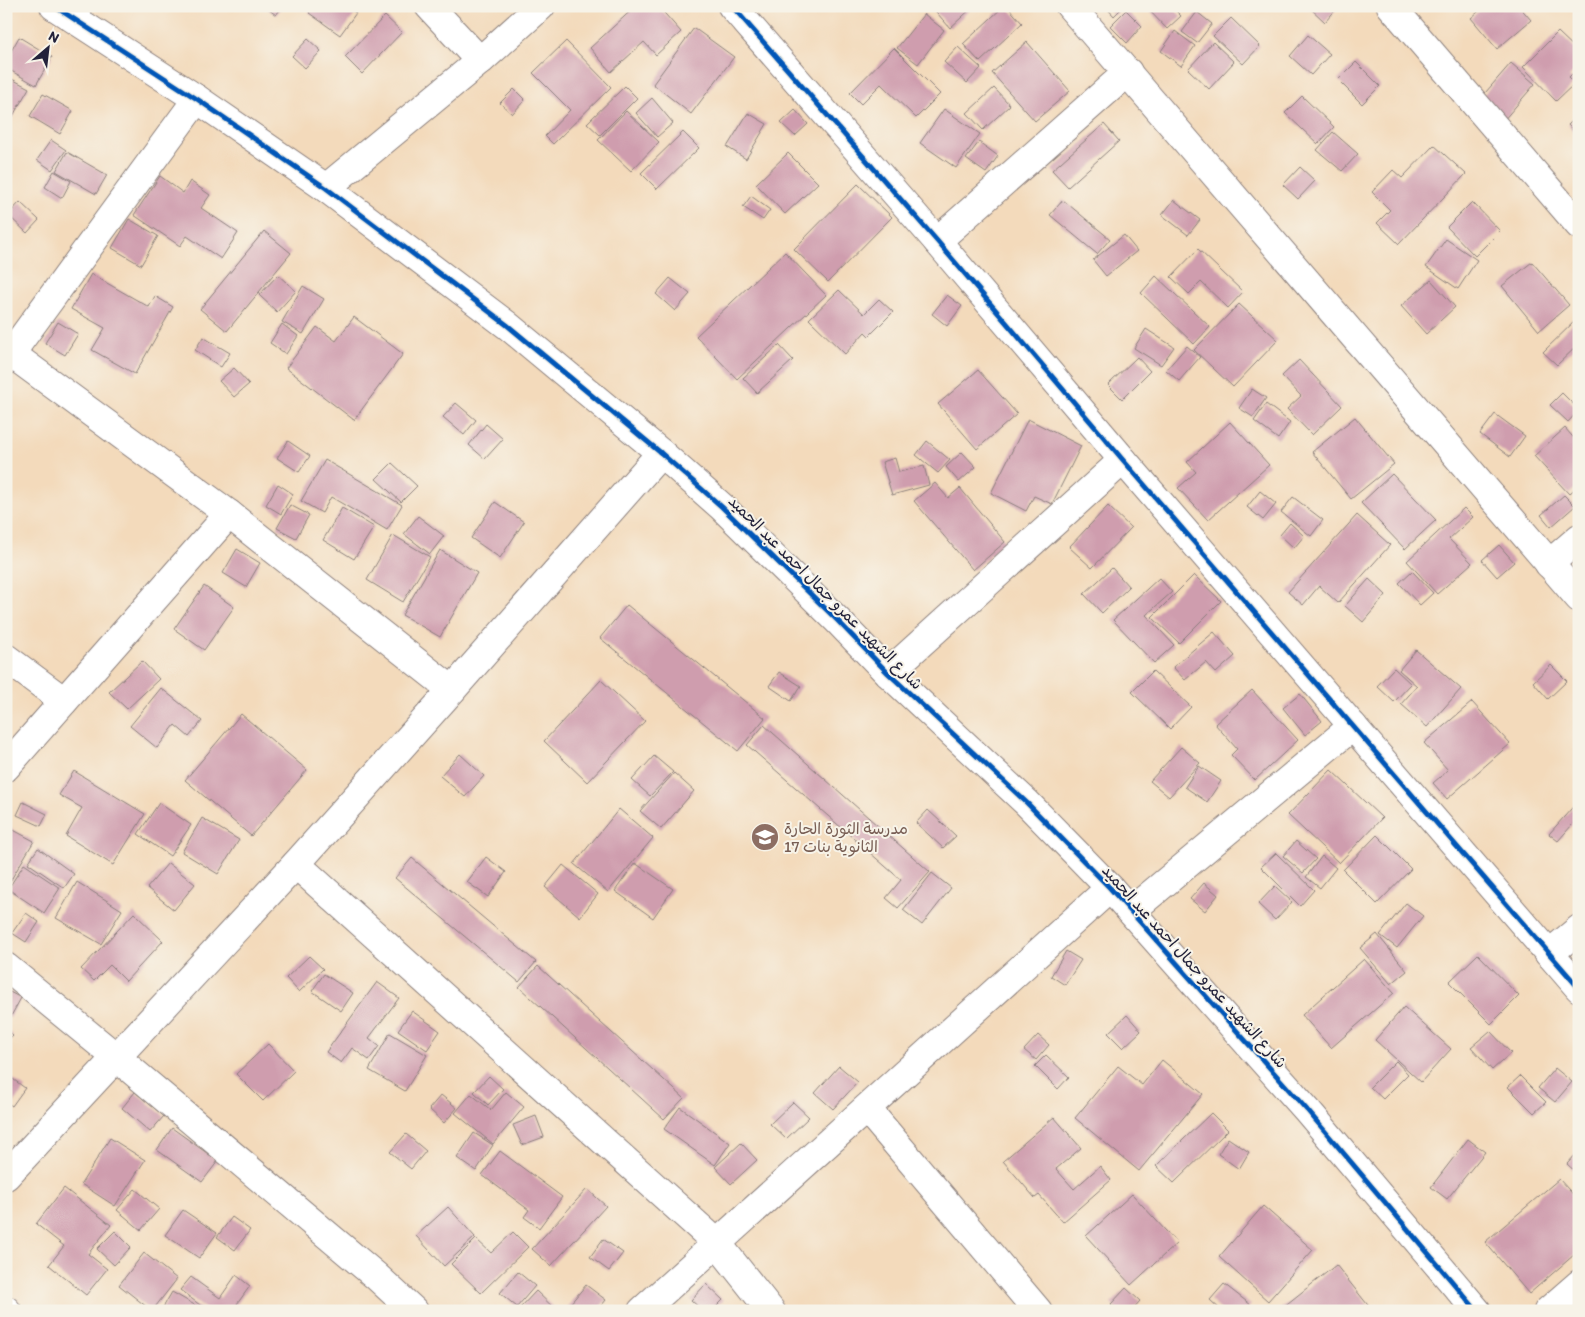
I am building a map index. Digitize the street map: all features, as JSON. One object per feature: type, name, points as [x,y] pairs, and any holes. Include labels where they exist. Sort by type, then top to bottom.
[{"type":"street","name":"شارع الشهيد عمرو جمال احمد عبد الحميد","points":[[54,6],[326,188],[507,325],[661,453],[722,507],[888,673],[1027,803],[1110,888],[1307,1110],[1477,1311]]},
{"type":"street","points":[[429,6],[480,60]]},
{"type":"street","points":[[326,188],[480,60],[541,6]]},
{"type":"street","points":[[732,6],[937,241],[1123,460],[1579,988]]},
{"type":"street","points":[[1070,6],[1579,598]]},
{"type":"street","points":[[1391,6],[1579,225]]},
{"type":"street","points":[[937,241],[1128,72]]},
{"type":"street","points":[[197,100],[8,355],[228,514],[452,690]]},
{"type":"street","points":[[6,1176],[296,864],[661,453]]},
{"type":"street","points":[[888,673],[1123,460]]},
{"type":"street","points":[[6,767],[228,514]]},
{"type":"street","points":[[1549,564],[1579,538]]},
{"type":"street","points":[[6,658],[64,701]]},
{"type":"street","points":[[1131,912],[1353,726]]},
{"type":"street","points":[[296,864],[717,1244],[772,1311]]},
{"type":"street","points":[[642,1311],[1110,888]]},
{"type":"street","points":[[1549,954],[1579,928]]},
{"type":"street","points":[[6,967],[376,1276],[414,1311]]},
{"type":"street","points":[[867,1108],[1038,1311]]},
{"type":"street","points":[[1548,1311],[1579,1284]]},
{"type":"building","points":[[264,6],[283,6],[276,15]]},
{"type":"building","points":[[314,6],[345,6],[356,13],[340,35],[309,13]]},
{"type":"building","points":[[352,6],[363,6],[359,11]]},
{"type":"building","points":[[636,6],[658,6],[681,32],[656,55],[644,42],[611,72],[590,48]]},
{"type":"building","points":[[931,6],[974,6],[950,28]]},
{"type":"building","points":[[1004,6],[1007,6],[1022,23],[980,62],[963,44]]},
{"type":"building","points":[[1105,6],[1124,6],[1114,16]]},
{"type":"building","points":[[1145,6],[1171,6],[1181,16],[1167,29]]},
{"type":"building","points":[[1308,6],[1339,6],[1325,22]]},
{"type":"building","points":[[1485,6],[1519,6],[1531,20],[1497,49],[1471,18]]},
{"type":"building","points":[[1126,10],[1142,26],[1127,43],[1110,26]]},
{"type":"building","points":[[1197,12],[1212,24],[1197,43],[1182,32]]},
{"type":"building","points":[[924,14],[944,30],[918,64],[897,48]]},
{"type":"building","points":[[385,16],[402,32],[362,74],[345,57]]},
{"type":"building","points":[[1231,18],[1260,46],[1243,64],[1213,36]]},
{"type":"building","points":[[694,28],[734,57],[691,114],[653,84]]},
{"type":"building","points":[[1175,31],[1195,46],[1181,66],[1161,51]]},
{"type":"building","points":[[1558,32],[1579,52],[1579,67],[1569,77],[1575,83],[1556,101],[1523,67]]},
{"type":"building","points":[[1308,35],[1330,54],[1311,75],[1290,56]]},
{"type":"building","points":[[19,37],[52,57],[36,85],[6,68],[6,60]]},
{"type":"building","points":[[308,39],[321,51],[305,68],[292,56]]},
{"type":"building","points":[[566,41],[611,87],[553,144],[545,136],[570,110],[533,73]]},
{"type":"building","points":[[1027,42],[1070,91],[1035,121],[992,73]]},
{"type":"building","points":[[1213,42],[1234,62],[1209,89],[1188,69]]},
{"type":"building","points":[[958,47],[981,68],[967,83],[944,62]]},
{"type":"building","points":[[894,48],[940,94],[916,118],[881,84],[861,104],[850,93]]},
{"type":"building","points":[[1356,62],[1380,86],[1362,104],[1338,80]]},
{"type":"building","points":[[1511,63],[1535,84],[1503,121],[1479,100]]},
{"type":"building","points":[[6,76],[29,88],[6,128]]},
{"type":"building","points":[[625,86],[637,98],[600,135],[587,123]]},
{"type":"building","points":[[994,88],[1010,105],[983,130],[967,113]]},
{"type":"building","points":[[514,89],[525,100],[512,114],[500,103]]},
{"type":"building","points":[[43,94],[73,111],[60,134],[30,116]]},
{"type":"building","points":[[1302,96],[1334,127],[1318,144],[1285,113]]},
{"type":"building","points":[[652,98],[673,123],[657,137],[636,113]]},
{"type":"building","points":[[944,109],[980,134],[956,168],[920,143]]},
{"type":"building","points":[[795,110],[808,124],[795,136],[781,123]]},
{"type":"building","points":[[626,111],[659,142],[631,171],[598,140]]},
{"type":"building","points":[[748,113],[767,124],[746,159],[727,147]]},
{"type":"building","points":[[1579,115],[1579,137],[1568,125]]},
{"type":"building","points":[[1104,124],[1119,141],[1068,187],[1052,170]]},
{"type":"building","points":[[683,132],[699,148],[657,189],[641,173]]},
{"type":"building","points":[[1333,132],[1358,154],[1342,171],[1317,150]]},
{"type":"building","points":[[51,140],[66,150],[52,170],[37,160]]},
{"type":"building","points":[[979,142],[998,156],[986,173],[966,159]]},
{"type":"building","points":[[1434,145],[1466,174],[1399,244],[1377,223],[1390,210],[1372,192],[1393,170],[1402,178]]},
{"type":"building","points":[[67,152],[107,175],[96,194],[56,171]]},
{"type":"building","points":[[788,153],[818,183],[785,214],[756,184]]},
{"type":"building","points":[[1300,167],[1315,181],[1298,199],[1283,185]]},
{"type":"building","points":[[54,171],[71,181],[62,198],[45,187]]},
{"type":"building","points":[[160,176],[183,193],[190,181],[210,195],[201,208],[238,233],[221,259],[187,236],[180,246],[134,215]]},
{"type":"building","points":[[858,184],[892,217],[828,282],[794,249]]},
{"type":"building","points":[[751,196],[770,210],[763,220],[743,207]]},
{"type":"building","points":[[1063,200],[1110,239],[1097,254],[1050,215]]},
{"type":"building","points":[[1174,200],[1200,220],[1188,235],[1162,215]]},
{"type":"building","points":[[20,202],[39,220],[27,233],[8,215]]},
{"type":"building","points":[[1472,202],[1500,231],[1475,256],[1447,227]]},
{"type":"building","points":[[129,219],[158,236],[141,265],[112,248]]},
{"type":"building","points":[[264,231],[291,253],[227,331],[200,309]]},
{"type":"building","points":[[1124,235],[1137,251],[1106,276],[1093,260]]},
{"type":"building","points":[[1446,239],[1477,260],[1458,289],[1426,267]]},
{"type":"building","points":[[1198,249],[1243,292],[1228,308],[1201,282],[1189,294],[1171,277]]},
{"type":"building","points":[[785,252],[826,295],[737,379],[696,336]]},
{"type":"building","points":[[1532,262],[1569,305],[1539,331],[1502,286]]},
{"type":"building","points":[[91,274],[149,307],[155,296],[173,307],[135,374],[92,350],[105,328],[71,309]]},
{"type":"building","points":[[278,275],[296,291],[277,312],[259,295]]},
{"type":"building","points":[[1156,276],[1210,327],[1194,344],[1141,293]]},
{"type":"building","points":[[670,278],[690,294],[675,311],[656,294]]},
{"type":"building","points":[[1431,280],[1455,307],[1426,334],[1401,306]]},
{"type":"building","points":[[303,286],[324,299],[303,334],[282,322]]},
{"type":"building","points":[[839,290],[864,314],[879,299],[893,312],[869,336],[865,332],[845,354],[809,319]]},
{"type":"building","points":[[947,295],[962,306],[947,326],[932,314]]},
{"type":"building","points":[[1239,304],[1278,340],[1233,387],[1194,350]]},
{"type":"building","points":[[354,317],[403,354],[354,420],[286,368],[317,327],[336,341]]},
{"type":"building","points":[[1579,317],[1579,344],[1557,365],[1543,352]]},
{"type":"building","points":[[58,322],[78,334],[65,355],[45,343]]},
{"type":"building","points":[[282,324],[298,336],[286,354],[270,343]]},
{"type":"building","points":[[1146,329],[1174,347],[1161,365],[1134,348]]},
{"type":"building","points":[[203,337],[230,353],[221,367],[195,350]]},
{"type":"building","points":[[779,345],[793,360],[757,393],[743,378]]},
{"type":"building","points":[[1187,346],[1200,357],[1179,381],[1166,370]]},
{"type":"building","points":[[1137,357],[1150,371],[1122,399],[1108,385]]},
{"type":"building","points":[[1299,360],[1342,406],[1312,435],[1287,409],[1301,396],[1282,376]]},
{"type":"building","points":[[234,368],[249,384],[234,397],[219,381]]},
{"type":"building","points":[[978,370],[1017,414],[977,449],[938,404]]},
{"type":"building","points":[[1252,389],[1266,398],[1253,417],[1239,408]]},
{"type":"building","points":[[1562,393],[1579,410],[1568,422],[1550,405]]},
{"type":"building","points":[[456,403],[476,420],[464,435],[443,417]]},
{"type":"building","points":[[1266,404],[1290,422],[1278,439],[1254,421]]},
{"type":"building","points":[[1495,414],[1525,436],[1510,457],[1480,434]]},
{"type":"building","points":[[1355,417],[1394,464],[1351,499],[1312,452]]},
{"type":"building","points":[[1028,419],[1081,446],[1052,504],[1034,496],[1026,511],[991,493]]},
{"type":"building","points":[[1230,422],[1269,465],[1208,520],[1178,488],[1196,472],[1187,462]]},
{"type":"building","points":[[486,424],[503,439],[485,459],[469,445]]},
{"type":"building","points":[[1565,428],[1579,444],[1579,485],[1569,494],[1534,456]]},
{"type":"building","points":[[288,441],[310,456],[299,472],[277,458]]},
{"type":"building","points":[[927,441],[950,460],[938,473],[916,455]]},
{"type":"building","points":[[962,452],[976,467],[959,482],[946,467]]},
{"type":"building","points":[[895,458],[899,472],[924,466],[929,485],[892,495],[882,462]]},
{"type":"building","points":[[325,460],[402,505],[387,530],[331,497],[322,513],[301,501]]},
{"type":"building","points":[[392,463],[417,486],[401,502],[376,479]]},
{"type":"building","points":[[1392,474],[1436,520],[1405,549],[1361,503]]},
{"type":"building","points":[[935,483],[948,498],[960,488],[1005,542],[973,570],[914,501]]},
{"type":"building","points":[[278,484],[293,494],[281,514],[266,505]]},
{"type":"building","points":[[1260,491],[1276,504],[1263,520],[1247,507]]},
{"type":"building","points":[[1564,495],[1575,506],[1551,527],[1541,515]]},
{"type":"building","points":[[1293,497],[1323,520],[1311,536],[1281,512]]},
{"type":"building","points":[[495,502],[524,522],[500,558],[471,538]]},
{"type":"building","points":[[290,505],[309,515],[296,538],[277,528]]},
{"type":"building","points":[[1108,506],[1131,528],[1092,568],[1069,547]]},
{"type":"building","points":[[342,508],[374,527],[354,559],[323,540]]},
{"type":"building","points":[[1464,508],[1473,517],[1449,539],[1472,563],[1437,594],[1407,561]]},
{"type":"building","points":[[1357,515],[1390,545],[1338,603],[1319,586],[1303,605],[1288,592]]},
{"type":"building","points":[[418,516],[444,536],[430,554],[404,534]]},
{"type":"building","points":[[1290,523],[1304,536],[1294,548],[1280,535]]},
{"type":"building","points":[[393,535],[430,557],[403,602],[367,580]]},
{"type":"building","points":[[1499,545],[1514,562],[1497,577],[1482,560]]},
{"type":"building","points":[[237,549],[260,563],[246,587],[223,573]]},
{"type":"building","points":[[440,550],[477,573],[440,637],[402,615]]},
{"type":"building","points":[[1112,568],[1129,587],[1102,613],[1084,594]]},
{"type":"building","points":[[1412,571],[1433,593],[1420,605],[1399,583]]},
{"type":"building","points":[[1194,575],[1221,601],[1179,643],[1152,617]]},
{"type":"building","points":[[1159,578],[1172,592],[1146,615],[1174,645],[1154,663],[1113,620]]},
{"type":"building","points":[[1369,579],[1386,595],[1363,622],[1345,606]]},
{"type":"building","points":[[204,586],[234,607],[204,650],[174,629]]},
{"type":"building","points":[[627,605],[765,718],[738,751],[600,638]]},
{"type":"building","points":[[1214,632],[1235,656],[1216,673],[1206,662],[1185,680],[1173,667]]},
{"type":"building","points":[[1416,650],[1461,689],[1427,727],[1401,704],[1417,686],[1399,670]]},
{"type":"building","points":[[142,661],[159,679],[127,709],[109,692]]},
{"type":"building","points":[[1551,665],[1567,681],[1548,699],[1533,682]]},
{"type":"building","points":[[1394,668],[1411,684],[1394,702],[1377,686]]},
{"type":"building","points":[[1153,671],[1191,707],[1170,729],[1132,692]]},
{"type":"building","points":[[779,672],[801,686],[791,701],[769,686]]},
{"type":"building","points":[[601,680],[645,721],[587,782],[544,741]]},
{"type":"building","points":[[161,688],[202,721],[189,737],[175,725],[157,748],[130,726]]},
{"type":"building","points":[[1252,690],[1298,740],[1255,780],[1231,755],[1237,749],[1215,724]]},
{"type":"building","points":[[1300,694],[1322,721],[1305,735],[1283,708]]},
{"type":"building","points":[[1472,702],[1510,744],[1447,799],[1433,783],[1448,770],[1424,743]]},
{"type":"building","points":[[241,714],[307,770],[251,836],[185,780]]},
{"type":"building","points":[[764,725],[930,872],[898,908],[886,898],[901,880],[747,745]]},
{"type":"building","points":[[1181,747],[1200,763],[1169,797],[1150,781]]},
{"type":"building","points":[[460,754],[484,776],[465,797],[440,776]]},
{"type":"building","points":[[654,756],[673,772],[650,796],[632,780]]},
{"type":"building","points":[[1199,766],[1221,781],[1207,802],[1185,787]]},
{"type":"building","points":[[1331,770],[1382,818],[1339,863],[1288,815]]},
{"type":"building","points":[[74,771],[145,814],[113,865],[66,836],[82,808],[59,795]]},
{"type":"building","points":[[674,773],[694,791],[661,829],[640,811]]},
{"type":"building","points":[[1579,800],[1579,817],[1558,841],[1549,834]]},
{"type":"building","points":[[23,802],[47,814],[41,826],[17,815]]},
{"type":"building","points":[[159,803],[191,825],[170,856],[138,834]]},
{"type":"building","points":[[619,809],[653,838],[608,892],[574,864]]},
{"type":"building","points":[[928,810],[956,836],[943,848],[916,823]]},
{"type":"building","points":[[202,818],[239,840],[218,874],[182,852]]},
{"type":"building","points":[[6,826],[34,841],[9,883],[6,881]]},
{"type":"building","points":[[1377,835],[1411,869],[1377,904],[1343,870]]},
{"type":"building","points":[[1296,841],[1316,859],[1303,873],[1283,856]]},
{"type":"building","points":[[38,848],[74,874],[64,888],[28,863]]},
{"type":"building","points":[[1276,853],[1314,890],[1300,906],[1261,867]]},
{"type":"building","points":[[1322,856],[1336,868],[1320,888],[1306,877]]},
{"type":"building","points":[[486,857],[506,872],[488,897],[467,882]]},
{"type":"building","points":[[412,858],[536,962],[519,982],[395,878]]},
{"type":"building","points":[[168,863],[195,884],[174,910],[147,888]]},
{"type":"building","points":[[635,863],[673,889],[653,918],[615,891]]},
{"type":"building","points":[[24,864],[60,888],[44,913],[8,889]]},
{"type":"building","points":[[563,865],[598,894],[580,917],[545,887]]},
{"type":"building","points":[[932,873],[951,888],[922,925],[903,910]]},
{"type":"building","points":[[77,882],[122,910],[101,944],[56,918]]},
{"type":"building","points":[[1204,883],[1218,895],[1205,911],[1190,899]]},
{"type":"building","points":[[1275,886],[1292,902],[1275,920],[1258,904]]},
{"type":"building","points":[[1406,903],[1423,916],[1397,948],[1380,935]]},
{"type":"building","points":[[26,913],[39,922],[26,942],[12,933]]},
{"type":"building","points":[[134,913],[163,941],[126,981],[110,965],[94,981],[81,969]]},
{"type":"building","points":[[1377,934],[1407,971],[1391,984],[1360,948]]},
{"type":"building","points":[[1066,951],[1081,960],[1065,985],[1051,976]]},
{"type":"building","points":[[1478,954],[1519,996],[1491,1024],[1449,982]]},
{"type":"building","points":[[309,956],[323,969],[299,992],[286,978]]},
{"type":"building","points":[[1364,959],[1394,993],[1331,1048],[1302,1015]]},
{"type":"building","points":[[538,966],[684,1098],[664,1119],[519,987]]},
{"type":"building","points":[[324,974],[353,993],[341,1011],[312,991]]},
{"type":"building","points":[[377,982],[399,998],[369,1038],[379,1046],[369,1060],[352,1048],[341,1063],[326,1052]]},
{"type":"building","points":[[6,990],[21,998],[10,1018],[6,1016]]},
{"type":"building","points":[[1404,1007],[1451,1049],[1421,1082],[1375,1040]]},
{"type":"building","points":[[412,1011],[440,1031],[427,1050],[398,1030]]},
{"type":"building","points":[[1127,1015],[1141,1031],[1123,1048],[1108,1033]]},
{"type":"building","points":[[6,1029],[13,1035],[6,1042]]},
{"type":"building","points":[[1490,1031],[1511,1053],[1492,1070],[1471,1047]]},
{"type":"building","points":[[390,1033],[427,1055],[405,1091],[369,1070]]},
{"type":"building","points":[[1038,1035],[1049,1045],[1036,1060],[1024,1050]]},
{"type":"building","points":[[268,1044],[294,1071],[263,1101],[236,1074]]},
{"type":"building","points":[[1046,1055],[1069,1077],[1058,1089],[1035,1066]]},
{"type":"building","points":[[1162,1060],[1203,1094],[1139,1171],[1075,1118],[1118,1066],[1142,1085]]},
{"type":"building","points":[[1396,1061],[1408,1074],[1383,1099],[1370,1087]]},
{"type":"building","points":[[839,1066],[858,1082],[833,1109],[815,1093]]},
{"type":"building","points":[[1555,1068],[1572,1082],[1555,1102],[1538,1088]]},
{"type":"building","points":[[6,1074],[25,1088],[12,1106],[6,1102]]},
{"type":"building","points":[[489,1076],[503,1089],[488,1105],[474,1092]]},
{"type":"building","points":[[1520,1076],[1546,1102],[1534,1113],[1508,1087]]},
{"type":"building","points":[[135,1092],[164,1116],[150,1132],[122,1108]]},
{"type":"building","points":[[506,1092],[524,1107],[493,1144],[455,1113],[471,1094],[491,1110]]},
{"type":"building","points":[[441,1095],[457,1108],[444,1123],[429,1109]]},
{"type":"building","points":[[793,1102],[809,1117],[786,1139],[770,1124]]},
{"type":"building","points":[[680,1107],[730,1143],[715,1165],[664,1129]]},
{"type":"building","points":[[1211,1113],[1228,1130],[1174,1183],[1156,1166]]},
{"type":"building","points":[[536,1116],[544,1137],[522,1145],[513,1125]]},
{"type":"building","points":[[1054,1117],[1081,1148],[1056,1169],[1074,1189],[1100,1166],[1111,1180],[1063,1222],[1039,1195],[1035,1198],[1003,1161]]},
{"type":"building","points":[[172,1128],[218,1161],[202,1182],[157,1150]]},
{"type":"building","points":[[474,1133],[493,1145],[476,1171],[457,1158]]},
{"type":"building","points":[[406,1134],[426,1151],[411,1169],[390,1152]]},
{"type":"building","points":[[110,1138],[145,1160],[115,1206],[81,1184]]},
{"type":"building","points":[[1228,1138],[1249,1152],[1239,1169],[1218,1154]]},
{"type":"building","points":[[1468,1139],[1485,1152],[1447,1199],[1431,1187]]},
{"type":"building","points":[[741,1143],[757,1160],[731,1184],[715,1167]]},
{"type":"building","points":[[500,1151],[562,1197],[539,1228],[524,1217],[529,1210],[482,1175]]},
{"type":"building","points":[[1579,1151],[1579,1175],[1567,1164]]},
{"type":"building","points":[[1559,1179],[1579,1201],[1579,1255],[1575,1254],[1529,1294],[1485,1242]]},
{"type":"building","points":[[64,1188],[111,1225],[88,1254],[107,1269],[86,1295],[49,1265],[64,1246],[36,1224]]},
{"type":"building","points":[[135,1189],[159,1209],[141,1230],[117,1210]]},
{"type":"building","points":[[587,1189],[606,1206],[551,1266],[532,1249]]},
{"type":"building","points":[[1132,1194],[1177,1243],[1131,1285],[1086,1236]]},
{"type":"building","points":[[1263,1206],[1313,1250],[1268,1301],[1219,1257]]},
{"type":"building","points":[[448,1207],[475,1237],[444,1266],[416,1236]]},
{"type":"building","points":[[183,1210],[217,1233],[199,1258],[165,1235]]},
{"type":"building","points":[[232,1217],[250,1230],[235,1250],[217,1237]]},
{"type":"building","points":[[115,1231],[131,1247],[114,1265],[97,1249]]},
{"type":"building","points":[[513,1232],[528,1247],[481,1293],[451,1264],[476,1239],[491,1253]]},
{"type":"building","points":[[603,1239],[623,1253],[609,1271],[590,1257]]},
{"type":"building","points":[[144,1253],[177,1279],[152,1311],[119,1285]]},
{"type":"building","points":[[1336,1265],[1371,1309],[1369,1311],[1278,1311]]},
{"type":"building","points":[[518,1272],[535,1286],[517,1307],[500,1293]]},
{"type":"building","points":[[236,1275],[250,1286],[232,1311],[208,1311],[180,1290],[191,1277],[220,1298]]},
{"type":"building","points":[[706,1284],[723,1300],[712,1311],[703,1311],[691,1300]]},
{"type":"building","points":[[1224,1284],[1251,1305],[1246,1311],[1222,1311],[1210,1300]]},
{"type":"building","points":[[586,1285],[606,1300],[597,1311],[564,1311]]},
{"type":"building","points":[[1126,1288],[1140,1301],[1131,1311],[1118,1311],[1111,1304]]},
{"type":"building","points":[[536,1291],[557,1311],[524,1311],[520,1308]]},
{"type":"building","points":[[172,1292],[205,1311],[161,1311]]},
{"type":"cycle path","points":[[54,6],[197,99],[326,188],[507,325],[661,453],[722,507],[888,673],[1027,803],[1110,888],[1307,1110],[1477,1311]]},
{"type":"cycle path","points":[[732,6],[937,241],[1123,460],[1579,988]]},
{"type":"place","name":"مدرسة الثورة الحارة 17 الثانوية بنات","points":[[765,837]]}]
